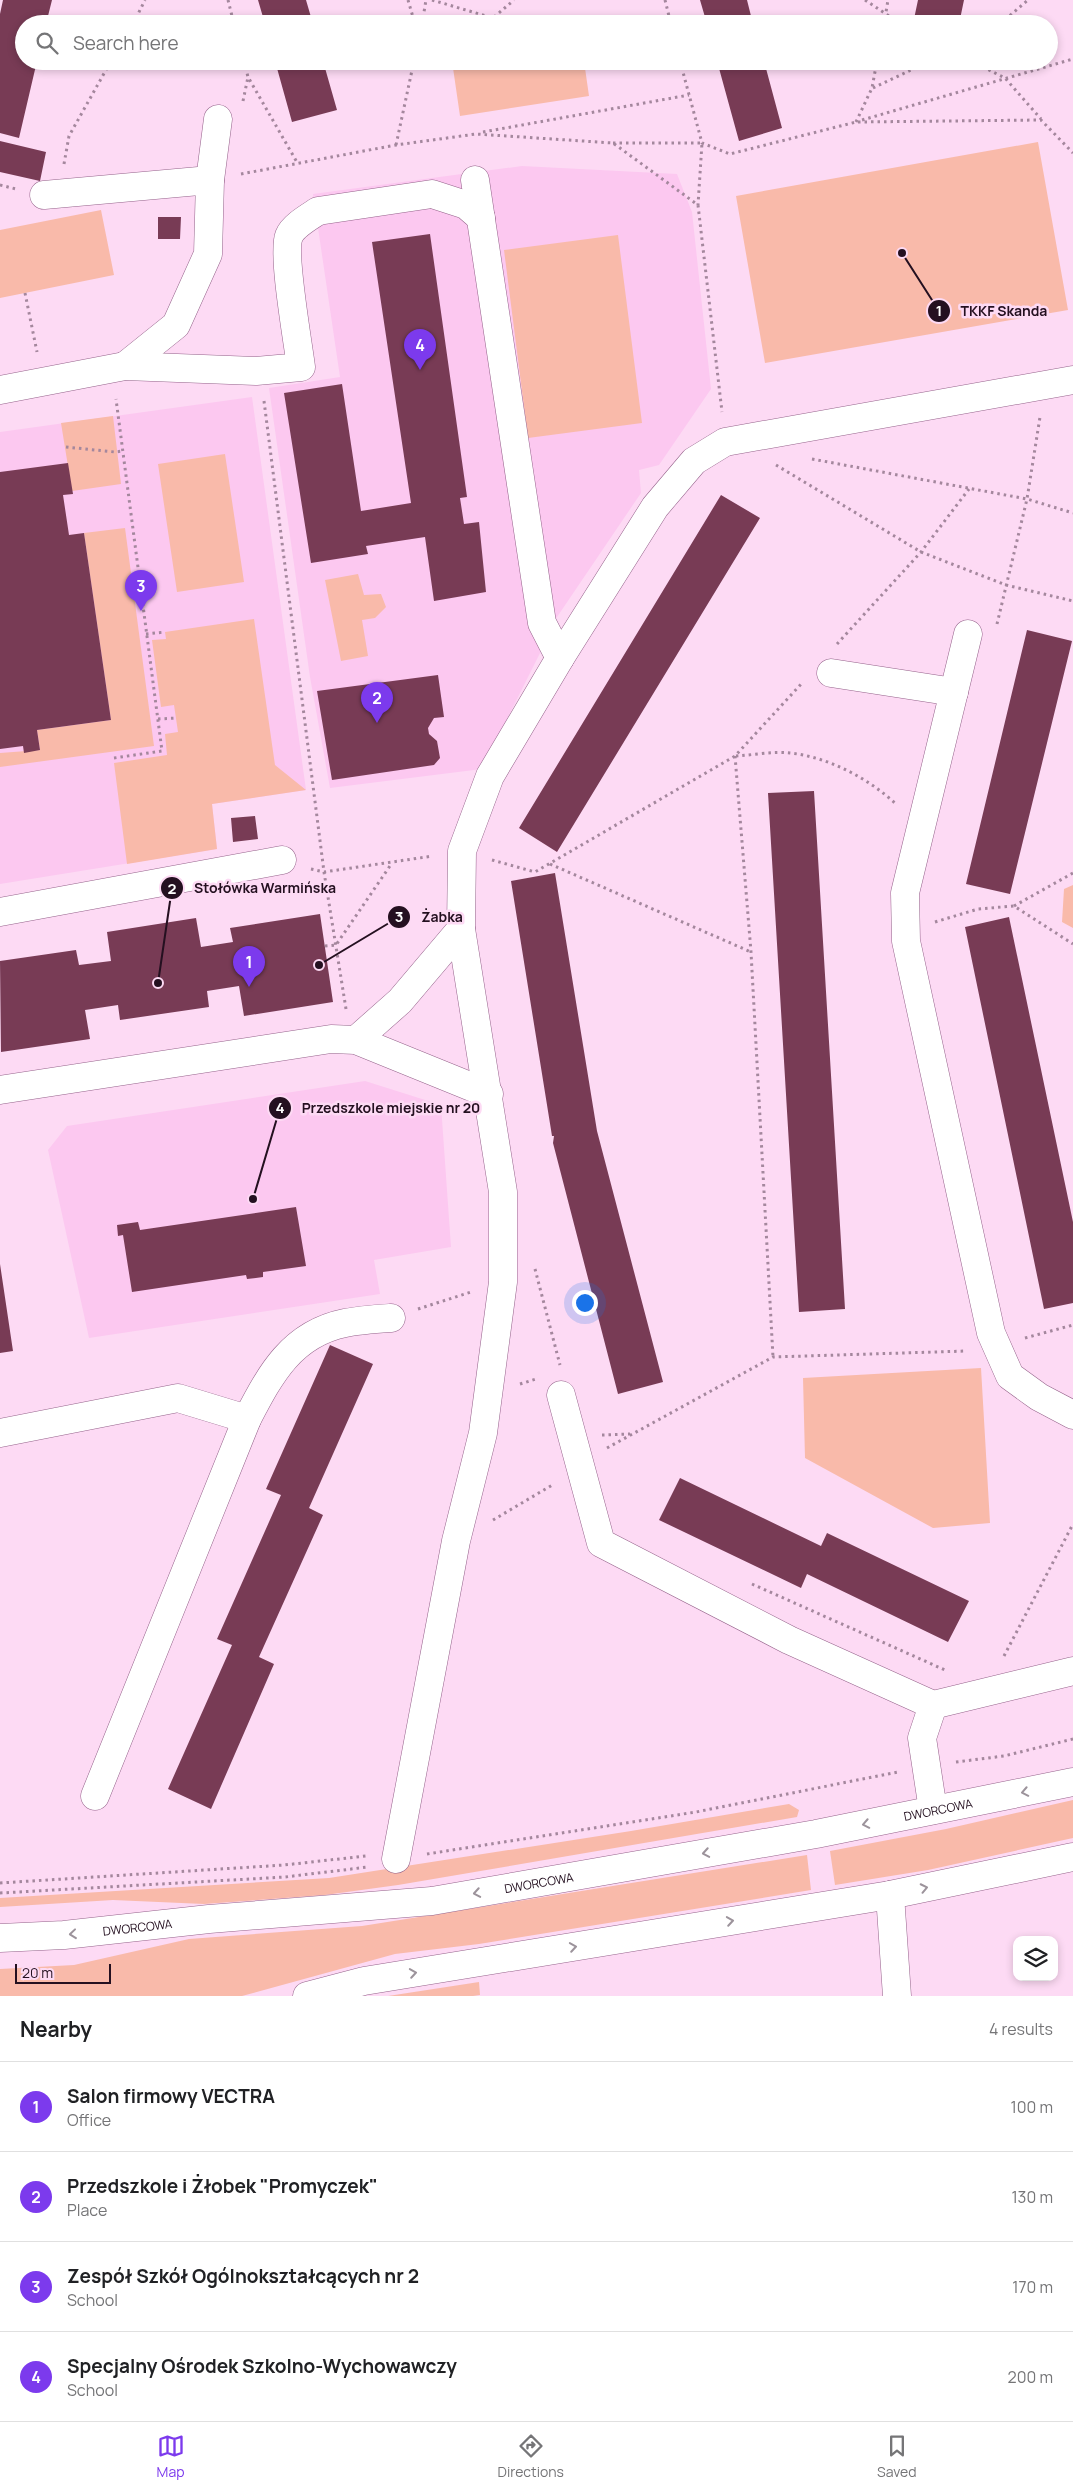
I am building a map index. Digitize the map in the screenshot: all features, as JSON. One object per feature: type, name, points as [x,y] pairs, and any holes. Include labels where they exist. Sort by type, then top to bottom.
[{"type":"street","points":[[125,366],[176,325],[208,254],[210,180],[218,119]]},
{"type":"street","points":[[44,195],[210,180]]},
{"type":"street","points":[[475,180],[542,623],[560,658]]},
{"type":"street","points":[[0,390],[125,366],[256,371],[301,367],[287,255],[289,235],[318,211],[432,194],[466,205],[480,218]]},
{"type":"street","points":[[396,1859],[456,1541],[483,1433],[503,1282],[503,1192],[489,1094],[461,929],[462,851],[490,776],[560,658],[655,507],[694,461],[725,442],[1073,380]]},
{"type":"street","points":[[982,634],[954,692],[906,893],[906,941],[991,1332],[1010,1376],[1039,1397],[1073,1415]]},
{"type":"street","points":[[820,675],[954,692]]},
{"type":"street","points":[[0,908],[282,860]]},
{"type":"street","points":[[356,1040],[400,1001],[461,929]]},
{"type":"street","points":[[0,1090],[331,1039],[356,1040],[489,1094]]},
{"type":"street","points":[[95,1796],[247,1419],[271,1373],[300,1341],[343,1323],[391,1318]]},
{"type":"street","points":[[552,1386],[582,1468],[601,1543],[789,1640],[934,1705],[1073,1671]]},
{"type":"street","points":[[0,1433],[178,1398],[247,1419]]},
{"type":"street","points":[[933,1810],[922,1738],[934,1705]]},
{"type":"street","name":"DWORCOWA","points":[[0,1938],[64,1935],[209,1919],[432,1901],[816,1834],[1073,1782]]},
{"type":"street","points":[[307,1996],[364,1981],[890,1895],[1073,1857]]},
{"type":"street","points":[[890,1895],[897,1996]]},
{"type":"path","points":[[138,15],[145,0]]},
{"type":"path","points":[[228,0],[232,15]]},
{"type":"path","points":[[408,0],[412,15]]},
{"type":"path","points":[[424,15],[426,0]]},
{"type":"path","points":[[432,0],[483,15]]},
{"type":"path","points":[[496,15],[514,0]]},
{"type":"path","points":[[665,0],[669,15]]},
{"type":"path","points":[[865,0],[886,15],[888,0]]},
{"type":"path","points":[[1010,15],[1028,0]]},
{"type":"path","points":[[1058,63],[1073,59]]},
{"type":"path","points":[[44,195],[48,179],[64,165],[69,136],[107,70]]},
{"type":"path","points":[[246,70],[248,77],[298,164]]},
{"type":"path","points":[[396,145],[412,70]]},
{"type":"path","points":[[682,70],[702,143],[698,205],[725,442]]},
{"type":"path","points":[[856,122],[872,88],[875,70]]},
{"type":"path","points":[[872,88],[911,70]]},
{"type":"path","points":[[989,70],[1005,78],[1041,120],[1073,153]]},
{"type":"path","points":[[476,134],[613,143],[702,143],[730,154],[856,122],[1034,70]]},
{"type":"path","points":[[238,174],[396,145],[476,134],[689,95]]},
{"type":"path","points":[[856,122],[1041,120]]},
{"type":"path","points":[[613,143],[698,205]]},
{"type":"path","points":[[25,293],[38,356]]},
{"type":"path","points":[[982,634],[1006,585],[1027,500],[1045,385]]},
{"type":"path","points":[[264,397],[324,872],[346,1009],[356,1040]]},
{"type":"path","points":[[114,758],[162,751],[117,405]]},
{"type":"path","points":[[757,436],[761,449],[773,464],[921,552],[1006,585],[1073,601]]},
{"type":"path","points":[[66,447],[115,452],[123,450]]},
{"type":"path","points":[[808,458],[1027,500],[1073,513]]},
{"type":"path","points":[[835,647],[921,552],[969,488]]},
{"type":"path","points":[[146,634],[165,632]]},
{"type":"path","points":[[324,872],[462,851],[535,872],[735,756],[820,675]]},
{"type":"path","points":[[158,719],[176,718]]},
{"type":"path","points":[[735,756],[789,752],[834,764],[881,791],[900,809]]},
{"type":"path","points":[[735,756],[751,952],[773,1357]]},
{"type":"path","points":[[336,945],[393,862]]},
{"type":"path","points":[[550,864],[751,952]]},
{"type":"path","points":[[935,922],[978,909],[1014,906],[1073,873]]},
{"type":"path","points":[[1014,906],[1073,944]]},
{"type":"path","points":[[935,912],[937,932]]},
{"type":"path","points":[[325,946],[336,945]]},
{"type":"path","points":[[391,1318],[503,1282]]},
{"type":"path","points":[[456,1541],[582,1468],[599,1452],[773,1357],[998,1350],[1025,1338],[1073,1325]]},
{"type":"path","points":[[1023,1328],[1025,1338]]},
{"type":"path","points":[[488,1393],[552,1386]]},
{"type":"path","points":[[1002,1659],[1073,1524]]},
{"type":"path","points":[[747,1582],[952,1674]]},
{"type":"path","points":[[0,1893],[285,1877],[370,1867],[396,1859],[696,1812],[926,1767],[1004,1756],[1073,1739]]},
{"type":"path","points":[[0,1883],[284,1866],[368,1856],[396,1859]]},
{"type":"shaded area","points":[[453,70],[585,70],[589,96],[460,116]]},
{"type":"shaded area","points":[[1038,142],[1068,310],[765,363],[736,196]]},
{"type":"shaded area","points":[[522,166],[677,174],[692,212],[711,389],[659,465],[639,470],[641,493],[555,620],[533,622],[535,641],[542,649],[482,769],[330,788],[310,677],[269,388],[340,377],[313,194]]},
{"type":"shaded area","points":[[101,210],[114,275],[0,298],[0,230]]},
{"type":"shaded area","points":[[618,235],[642,423],[528,438],[504,250]]},
{"type":"shaded area","points":[[252,397],[306,790],[212,804],[217,849],[0,884],[0,432]]},
{"type":"shaded area","points":[[113,416],[121,484],[72,491],[61,423]]},
{"type":"shaded area","points":[[225,454],[244,582],[177,592],[158,464]]},
{"type":"shaded area","points":[[125,528],[154,746],[0,767],[0,753],[40,750],[37,730],[111,720],[84,533]]},
{"type":"shaded area","points":[[358,574],[364,595],[381,594],[386,607],[375,618],[362,620],[368,656],[341,661],[325,580]]},
{"type":"shaded area","points":[[254,619],[275,765],[306,790],[212,804],[217,849],[127,864],[114,763],[167,755],[165,734],[178,732],[174,705],[161,707],[152,640],[166,639],[165,632]]},
{"type":"shaded area","points":[[1073,885],[1073,928],[1062,922],[1064,889]]},
{"type":"shaded area","points":[[365,1081],[441,1105],[451,1247],[374,1260],[380,1294],[89,1338],[48,1150],[67,1126]]},
{"type":"shaded area","points":[[981,1368],[990,1523],[933,1528],[805,1458],[803,1378]]},
{"type":"shaded area","points":[[1073,1800],[1073,1838],[928,1870],[835,1885],[830,1851],[946,1829]]},
{"type":"shaded area","points":[[789,1804],[799,1810],[797,1817],[398,1885],[325,1895],[204,1904],[113,1900],[0,1907],[0,1898],[329,1878],[631,1831]]},
{"type":"shaded area","points":[[807,1855],[811,1890],[479,1944],[395,1954],[242,1996],[0,1996],[0,1969],[74,1965],[189,1939],[362,1926]]},
{"type":"shaded area","points":[[479,1982],[480,1995],[388,1996]]},
{"type":"building","points":[[3,0],[52,0],[48,15],[15,15],[15,70],[35,70],[19,138],[0,133],[0,14]]},
{"type":"building","points":[[258,0],[306,0],[310,15],[262,15]]},
{"type":"building","points":[[700,0],[747,0],[751,15],[704,15]]},
{"type":"building","points":[[918,0],[964,0],[961,15],[915,15]]},
{"type":"building","points":[[278,70],[326,70],[337,110],[292,122]]},
{"type":"building","points":[[719,70],[766,70],[782,128],[739,141]]},
{"type":"building","points":[[0,141],[46,152],[40,181],[0,172]]},
{"type":"building","points":[[158,217],[181,217],[180,239],[158,239]]},
{"type":"building","points":[[430,234],[467,497],[460,498],[464,524],[479,522],[486,592],[434,601],[425,537],[366,546],[368,554],[311,563],[284,393],[342,384],[361,511],[411,503],[372,242]]},
{"type":"building","points":[[68,463],[73,494],[63,495],[69,535],[84,533],[111,720],[37,730],[40,750],[24,753],[23,746],[0,749],[0,472]]},
{"type":"building","points":[[721,495],[760,518],[557,852],[519,828]]},
{"type":"building","points":[[1027,630],[1072,641],[1010,894],[966,884]]},
{"type":"building","points":[[438,675],[444,717],[434,718],[428,728],[429,734],[437,741],[440,758],[434,765],[332,780],[317,691]]},
{"type":"building","points":[[814,791],[845,1309],[799,1312],[768,793]]},
{"type":"building","points":[[255,816],[258,839],[233,842],[231,818]]},
{"type":"building","points":[[555,873],[597,1131],[663,1382],[618,1394],[553,1143],[554,1136],[552,1136],[511,881]]},
{"type":"building","points":[[320,914],[333,1002],[244,1016],[239,986],[207,991],[209,1007],[120,1020],[118,1005],[85,1010],[90,1039],[1,1052],[0,961],[76,950],[79,965],[111,961],[107,932],[196,918],[201,947],[233,942],[230,928]]},
{"type":"building","points":[[1009,917],[1073,1222],[1073,1303],[1044,1309],[965,927]]},
{"type":"building","points":[[296,1207],[306,1266],[263,1272],[263,1277],[247,1279],[246,1275],[132,1292],[123,1235],[118,1236],[117,1225],[138,1222],[140,1230]]},
{"type":"building","points":[[0,1264],[13,1351],[0,1353]]},
{"type":"building","points":[[330,1345],[373,1364],[309,1508],[323,1515],[259,1657],[274,1664],[211,1809],[168,1789],[232,1645],[217,1639],[281,1495],[266,1489]]},
{"type":"building","points":[[680,1478],[821,1546],[827,1533],[969,1601],[948,1642],[807,1574],[801,1588],[659,1520]]},
{"type":"place","name":"TKKF Skanda","points":[[902,253]]},
{"type":"place","name":"Specjalny Ośrodek Szkolno-Wychowawczy","points":[[420,370]]},
{"type":"place","name":"Zespół Szkół Ogólnokształcących nr 2","points":[[141,611]]},
{"type":"place","name":"Przedszkole i Żłobek \"Promyczek\"","points":[[377,723]]},
{"type":"place","name":"Żabka","points":[[319,965]]},
{"type":"place","name":"Stołówka Warmińska","points":[[158,983]]},
{"type":"place","name":"Salon firmowy VECTRA","points":[[249,987]]},
{"type":"place","name":"Przedszkole miejskie nr 20","points":[[253,1199]]}]
